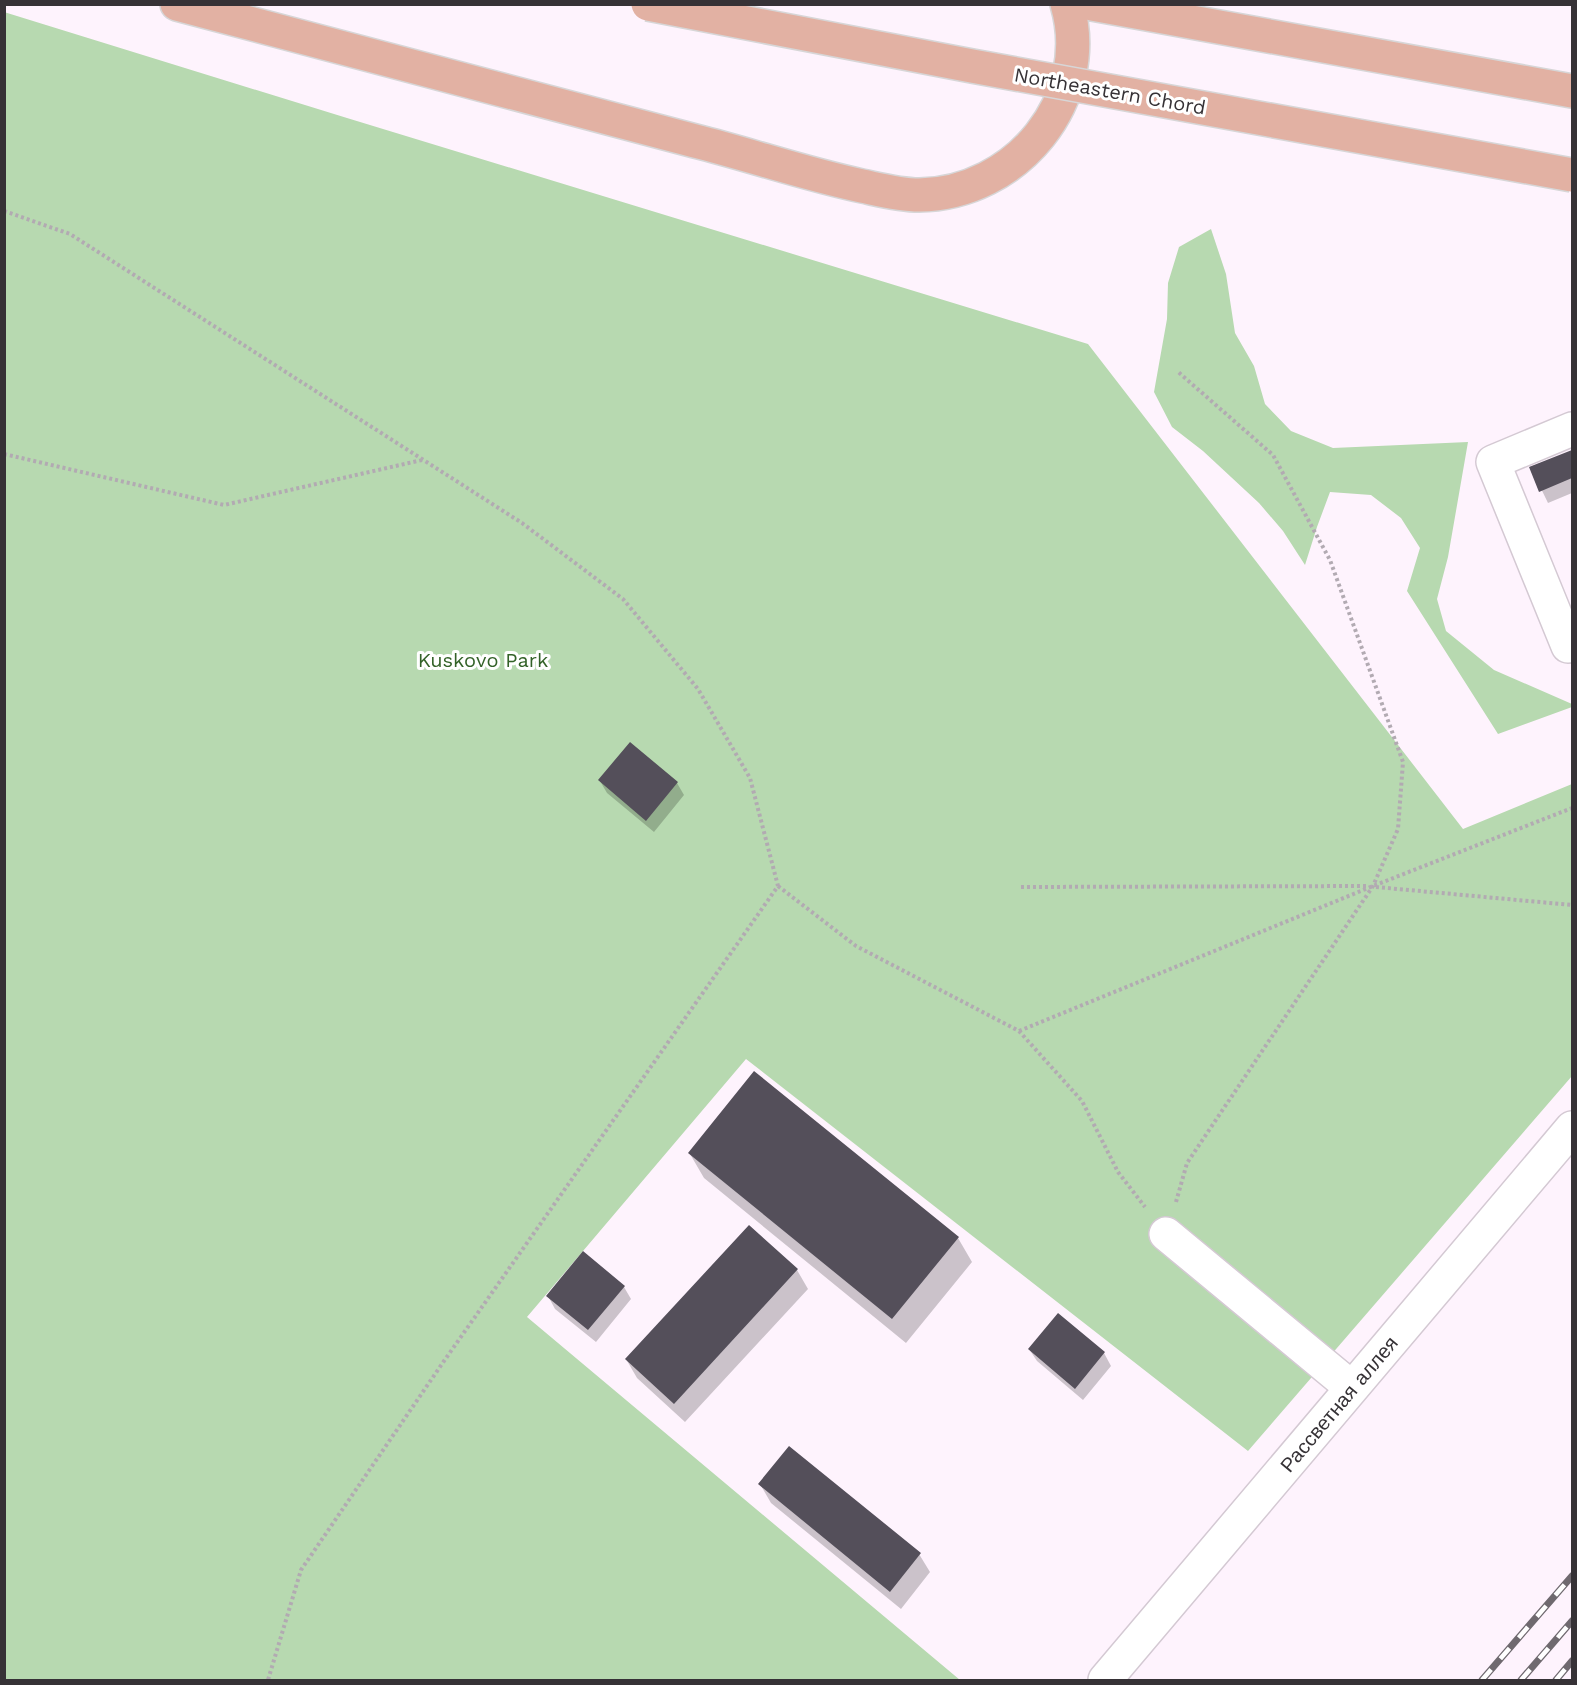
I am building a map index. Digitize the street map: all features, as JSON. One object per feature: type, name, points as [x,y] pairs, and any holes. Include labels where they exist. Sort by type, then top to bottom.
[{"type":"main road","points":[[177,4],[713,145],[824,178],[889,192],[918,195],[948,192],[977,184],[1004,170],[1027,151],[1046,129],[1060,102],[1069,74],[1073,44],[1067,4]]},
{"type":"main road","name":"Northeastern Chord","points":[[648,4],[1572,175]]},
{"type":"main road","points":[[1092,4],[1572,91]]},
{"type":"street","points":[[1568,646],[1493,462],[1572,429]]},
{"type":"street","name":"Рассветная аллея","points":[[1105,1680],[1572,1128]]},
{"type":"street","points":[[1166,1234],[1352,1388]]},
{"type":"path","points":[[4,211],[70,234],[522,522],[623,599],[698,689],[750,778],[778,886],[856,946],[1019,1031],[1082,1101],[1118,1172],[1166,1234]]},
{"type":"path","points":[[1166,1234],[1187,1163],[1373,886],[1398,829],[1402,762],[1330,560],[1273,455],[1177,371]]},
{"type":"path","points":[[4,454],[224,505],[423,460]]},
{"type":"path","points":[[1019,1031],[1373,886],[1572,808]]},
{"type":"path","points":[[267,1680],[301,1570],[444,1361],[778,886]]},
{"type":"path","points":[[1021,887],[1373,886],[1572,905]]},
{"type":"green space","name":"Kuskovo Park","points":[[4,12],[1088,344],[1463,829],[1572,784],[1572,1076],[1248,1451],[746,1059],[527,1317],[960,1680],[5,1680]]},
{"type":"green space","points":[[1211,229],[1226,274],[1235,333],[1254,366],[1265,404],[1291,431],[1333,448],[1468,442],[1448,557],[1437,599],[1446,631],[1494,670],[1572,704],[1572,707],[1498,734],[1407,591],[1420,548],[1401,518],[1371,495],[1330,492],[1305,565],[1283,531],[1259,503],[1203,451],[1172,427],[1154,392],[1167,319],[1168,283],[1179,247]]},
{"type":"building","points":[[1572,450],[1572,478],[1539,492],[1529,467]]},
{"type":"building","points":[[630,742],[678,782],[646,821],[598,780]]},
{"type":"building","points":[[754,1071],[959,1237],[892,1319],[688,1153]]},
{"type":"building","points":[[749,1225],[798,1269],[674,1404],[625,1359]]},
{"type":"building","points":[[583,1251],[625,1286],[588,1330],[546,1296]]},
{"type":"building","points":[[1058,1313],[1105,1352],[1075,1389],[1028,1349]]},
{"type":"building","points":[[789,1446],[921,1553],[890,1592],[758,1484]]},
{"type":"railway","points":[[1482,1680],[1572,1576]]},
{"type":"railway","points":[[1521,1680],[1572,1621]]},
{"type":"railway","points":[[1556,1680],[1572,1661]]}]
